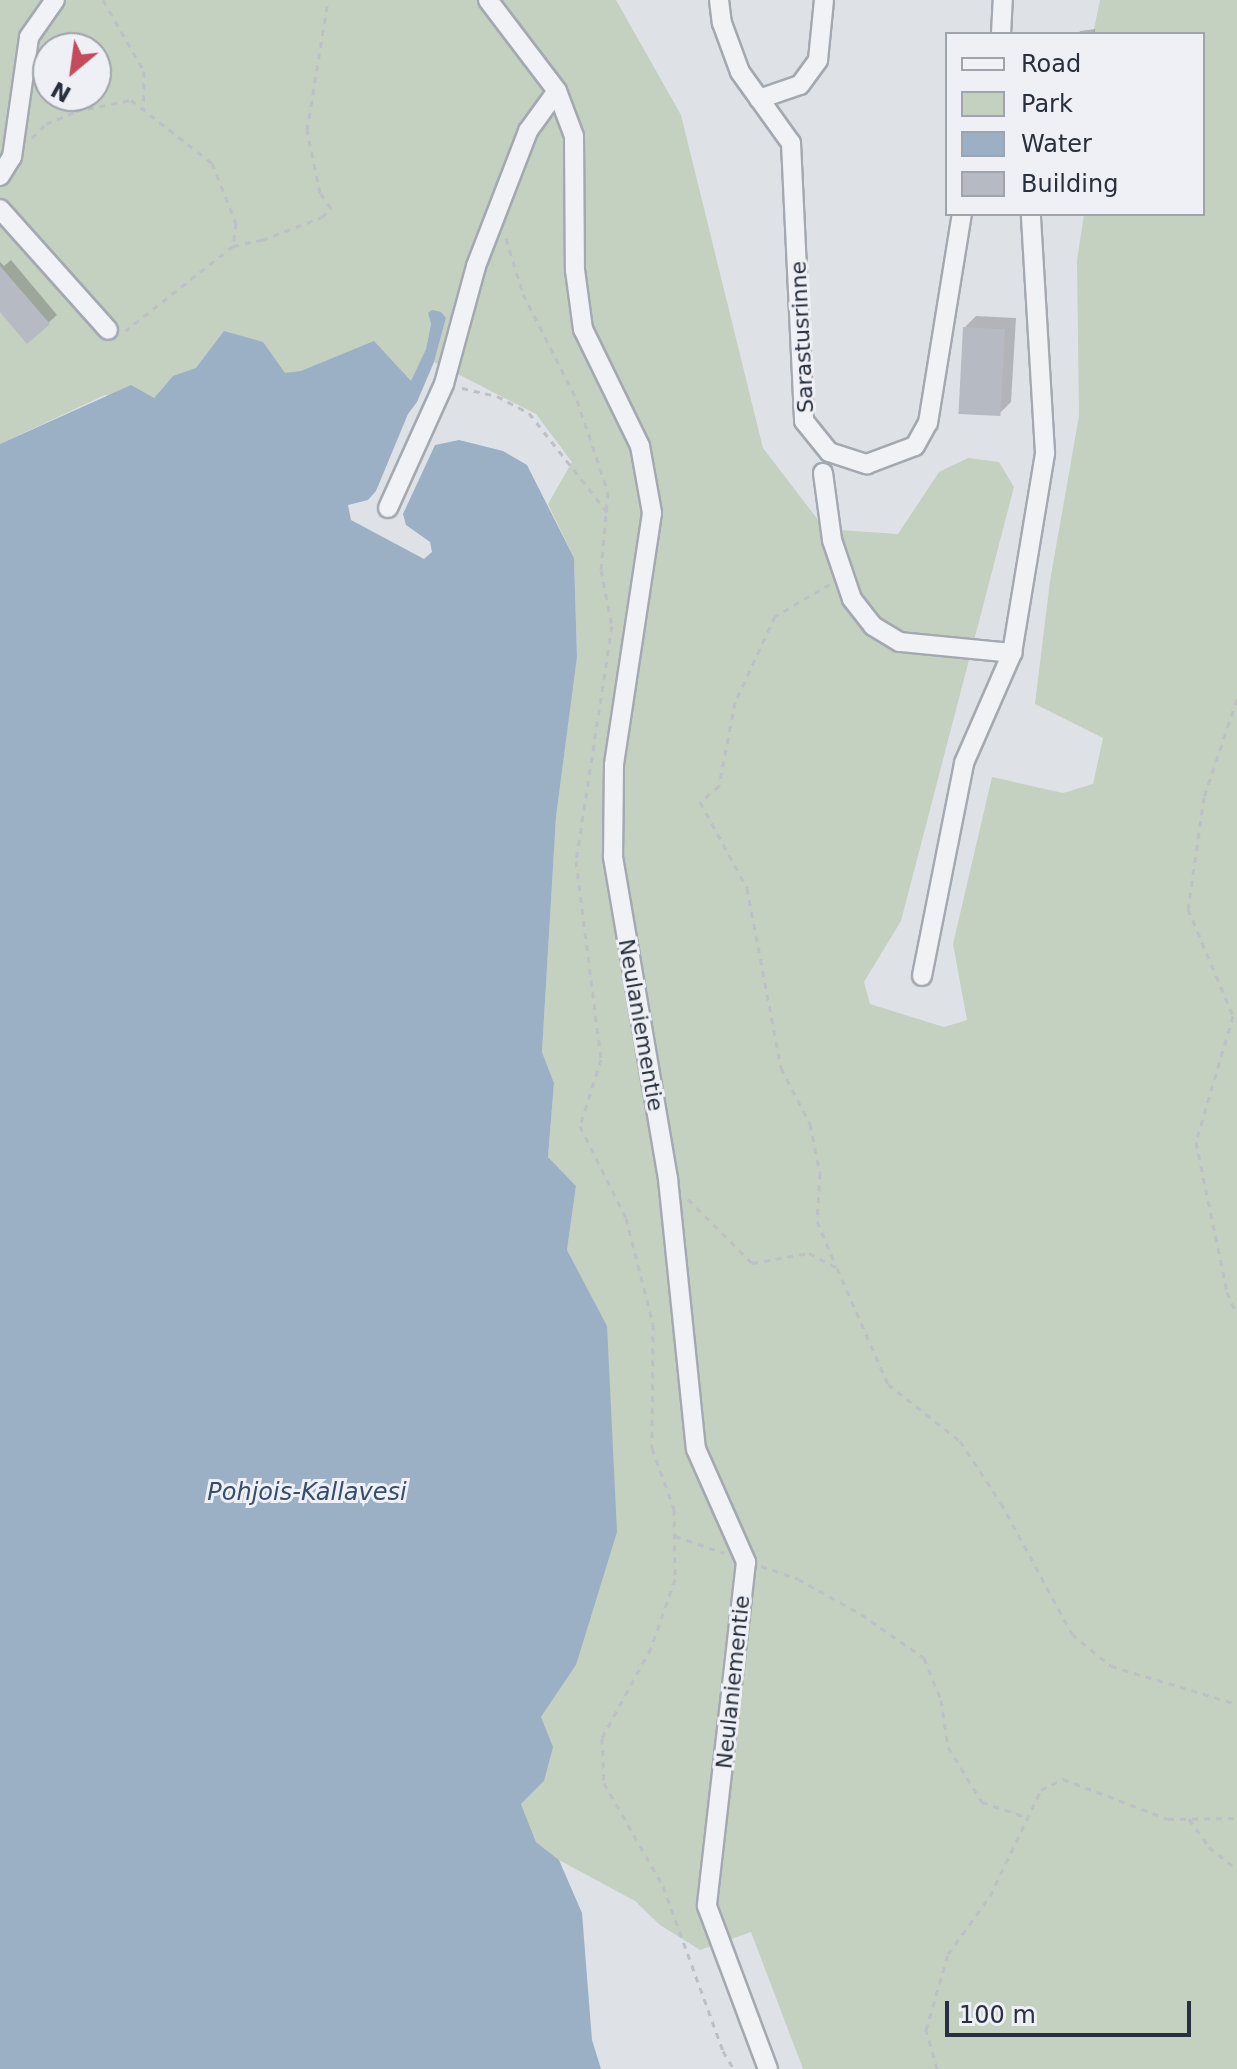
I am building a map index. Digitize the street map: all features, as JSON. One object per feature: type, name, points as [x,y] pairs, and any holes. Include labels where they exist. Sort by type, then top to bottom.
[{"type":"street","points":[[0,176],[12,157],[29,37],[55,0]]},
{"type":"street","name":"Neulaniementie","points":[[488,0],[557,91],[574,136],[575,270],[583,329],[640,446],[652,513],[614,765],[613,857],[668,1179],[696,1449],[746,1562],[707,1906],[768,2069]]},
{"type":"street","name":"Sarastusrinne","points":[[719,0],[722,23],[740,72],[791,143],[804,421],[829,452],[867,464],[915,446],[928,423],[962,216]]},
{"type":"street","points":[[759,99],[800,85],[818,60],[824,0]]},
{"type":"street","points":[[1001,32],[1003,0]]},
{"type":"street","points":[[388,508],[444,384],[476,266],[528,131],[557,91]]},
{"type":"street","points":[[0,209],[108,330]]},
{"type":"street","points":[[922,976],[964,763],[1012,653],[1045,453],[1031,216]]},
{"type":"street","points":[[823,473],[832,540],[852,599],[873,626],[900,642],[1012,653]]},
{"type":"path","points":[[103,0],[144,71],[143,110]]},
{"type":"path","points":[[108,330],[117,337],[233,246],[262,240],[322,217],[331,208],[320,193],[307,130],[328,0]]},
{"type":"path","points":[[12,157],[46,124],[76,111],[131,100],[212,163],[236,223],[233,246]]},
{"type":"path","points":[[498,212],[523,294],[577,400],[608,492],[601,570],[612,626],[576,861],[601,1059],[580,1126],[626,1218],[653,1324],[652,1448],[674,1509],[675,1579],[651,1648],[602,1738],[604,1783],[663,1886],[723,2051],[734,2069]]},
{"type":"path","points":[[444,384],[497,396],[529,413],[608,513]]},
{"type":"path","points":[[844,576],[775,616],[735,702],[719,786],[700,802],[747,888],[781,1068],[810,1124],[820,1173],[817,1221],[888,1384],[960,1441],[1001,1503],[1072,1634],[1111,1666],[1237,1704]]},
{"type":"path","points":[[1237,699],[1204,797],[1188,909],[1233,1016],[1196,1142],[1227,1292],[1237,1314]]},
{"type":"path","points":[[668,1179],[752,1263],[809,1253],[837,1268]]},
{"type":"path","points":[[675,1536],[798,1579],[861,1614],[924,1658],[941,1700],[948,1747],[982,1802],[1026,1817]]},
{"type":"path","points":[[937,2069],[926,2030],[948,1954],[990,1896],[1041,1790],[1063,1779],[1168,1819],[1237,1818]]},
{"type":"path","points":[[1189,1819],[1209,1847],[1237,1870]]},
{"type":"green space","points":[[0,0],[616,0],[681,115],[763,448],[825,529],[898,534],[939,472],[968,458],[999,462],[1014,487],[901,921],[864,982],[870,1004],[944,1027],[967,1020],[953,944],[992,777],[1063,793],[1093,784],[1103,738],[1035,704],[1050,581],[1079,416],[1077,261],[1084,216],[1205,216],[1205,32],[1093,32],[1100,0],[1237,0],[1237,2069],[803,2069],[751,1932],[700,1950],[660,1925],[635,1901],[559,1860],[536,1842],[521,1804],[544,1781],[541,1717],[576,1665],[607,1327],[567,1250],[576,1186],[548,1157],[554,1083],[542,1052],[556,817],[577,657],[574,558],[548,504],[572,462],[536,414],[434,362],[446,318],[428,313],[431,324],[426,349],[411,382],[173,376],[154,398],[105,395],[0,444]]},
{"type":"water","name":"Pohjois-Kallavesi","points":[[432,310],[441,312],[446,318],[434,362],[376,491],[368,500],[348,505],[351,520],[424,559],[432,552],[430,542],[406,525],[403,514],[435,445],[459,440],[503,451],[527,465],[574,558],[577,657],[556,817],[542,1052],[554,1083],[548,1157],[576,1186],[567,1250],[607,1326],[617,1532],[576,1665],[541,1717],[553,1747],[544,1781],[521,1804],[536,1842],[559,1860],[582,1913],[592,2040],[601,2069],[0,2069],[0,444],[131,385],[154,398],[173,376],[196,368],[224,331],[263,342],[285,373],[301,371],[374,341],[411,381],[426,349],[431,324],[428,313]]},
{"type":"building","points":[[0,266],[50,324],[27,344],[0,312]]},
{"type":"building","points":[[963,327],[1005,329],[1000,416],[958,414]]}]
